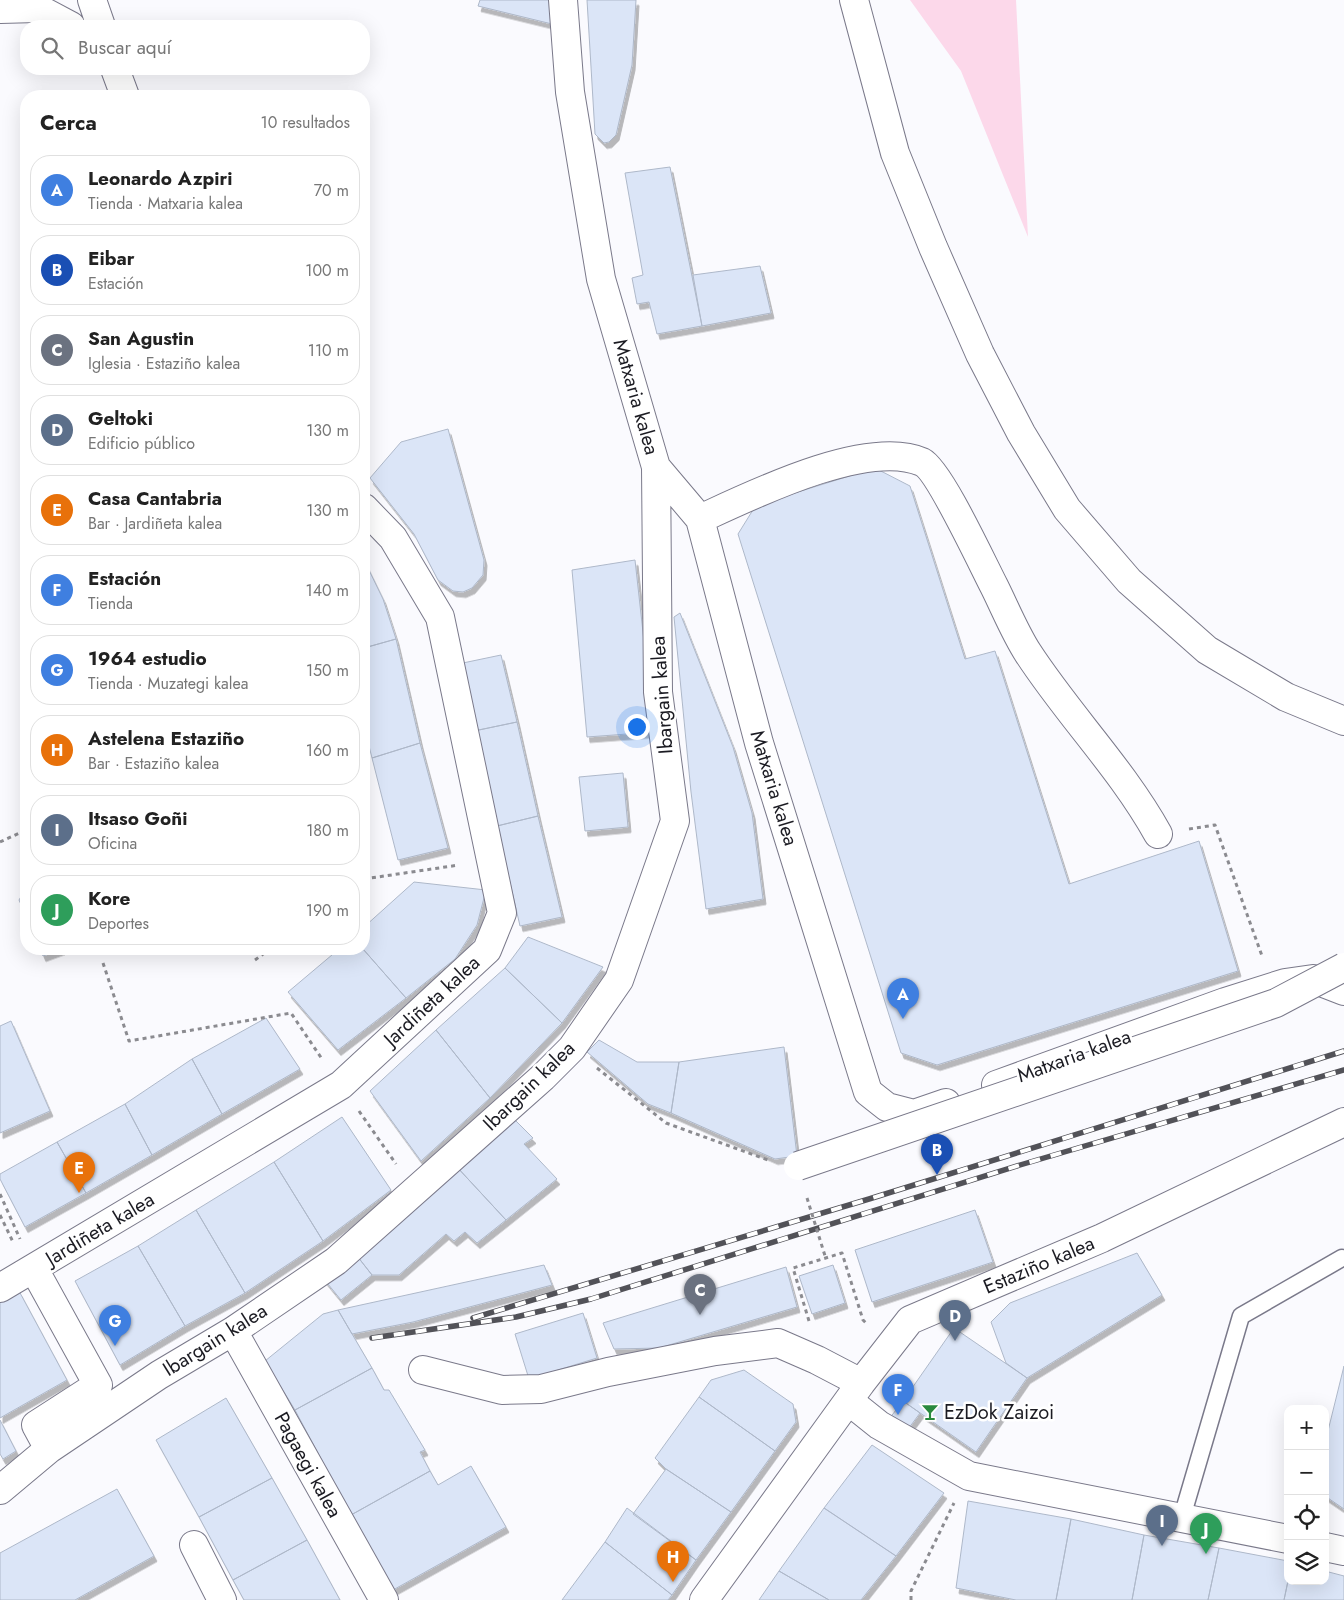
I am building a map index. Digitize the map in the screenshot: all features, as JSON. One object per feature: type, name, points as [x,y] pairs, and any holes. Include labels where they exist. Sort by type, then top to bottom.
[{"type":"main road","points":[[65,0],[78,20]]},
{"type":"main road","points":[[92,0],[99,20]]},
{"type":"main road","name":"Matxaria kalea","points":[[562,0],[570,92],[601,279],[656,467],[700,520],[759,743],[868,1092],[888,1107],[914,1114],[1225,1002],[1285,983],[1313,979],[1344,991]]},
{"type":"main road","points":[[854,0],[896,153],[932,247],[980,354],[1021,433],[1067,509],[1129,581],[1207,650],[1286,697],[1344,721]]},
{"type":"main road","points":[[0,9],[37,8],[60,20]]},
{"type":"main road","points":[[117,75],[123,90]]},
{"type":"main road","points":[[700,520],[751,495],[839,463],[891,456],[924,463],[945,490],[1028,653],[1140,800],[1158,834]]},
{"type":"main road","name":"Ibargain kalea","points":[[0,1490],[49,1450],[159,1375],[233,1331],[336,1261],[543,1077],[572,1048],[619,980],[675,821],[658,692],[656,467]]},
{"type":"main road","name":"Jardiñeta kalea","points":[[0,1288],[341,1085],[487,950],[502,913],[440,617],[393,538],[370,514]]},
{"type":"main road","points":[[1286,697],[1344,708]]},
{"type":"main road","points":[[786,1164],[1276,1003],[1344,966]]},
{"type":"main road","name":"Estaziño kalea","points":[[704,1600],[855,1392],[910,1320],[1102,1238],[1344,1122]]},
{"type":"main road","points":[[34,1268],[98,1385],[36,1425],[49,1450]]},
{"type":"main road","name":"Pagaegi kalea","points":[[233,1331],[375,1597]]},
{"type":"main road","points":[[423,1370],[502,1390],[541,1389],[608,1372],[715,1350],[778,1343],[817,1360],[855,1392],[879,1425],[969,1476],[1284,1538]]},
{"type":"main road","points":[[194,1545],[222,1600]]},
{"type":"main road","points":[[1329,1548],[1344,1551]]},
{"type":"lane","points":[[1182,1517],[1240,1316],[1342,1258]]},
{"type":"path","points":[[1214,825],[1261,956],[1270,953]]},
{"type":"path","points":[[0,842],[20,833]]},
{"type":"path","points":[[370,879],[492,860]]},
{"type":"path","points":[[255,960],[262,955]]},
{"type":"path","points":[[103,963],[129,1041],[291,1013],[324,1061]]},
{"type":"path","points":[[572,1048],[666,1122],[786,1164],[826,1259]]},
{"type":"path","points":[[341,1085],[415,1191]]},
{"type":"path","points":[[0,1194],[34,1268]]},
{"type":"path","points":[[811,1328],[794,1268],[842,1253],[863,1320],[889,1349]]},
{"type":"path","points":[[911,1600],[911,1591],[948,1515]]},
{"type":"shaded area","points":[[910,0],[1016,0],[1028,237],[961,71]]},
{"type":"building","points":[[480,0],[550,0],[552,24],[478,6]]},
{"type":"building","points":[[587,0],[636,0],[632,65],[616,135],[609,142],[604,143],[595,134]]},
{"type":"building","points":[[670,167],[702,326],[657,334],[649,302],[637,304],[632,278],[643,275],[625,173]]},
{"type":"building","points":[[760,266],[771,313],[702,326],[693,275]]},
{"type":"building","points":[[448,429],[484,560],[483,575],[472,588],[463,592],[453,591],[438,580],[414,534],[370,478],[401,442]]},
{"type":"building","points":[[875,468],[910,486],[965,659],[995,651],[1069,884],[1199,841],[1238,971],[937,1065],[901,1053],[738,534],[756,505]]},
{"type":"building","points":[[635,560],[654,732],[587,737],[572,570]]},
{"type":"building","points":[[370,572],[383,599],[396,639],[370,646]]},
{"type":"building","points":[[680,613],[733,747],[752,813],[763,899],[706,909],[691,792],[674,617]]},
{"type":"building","points":[[396,639],[420,743],[372,758],[370,750],[370,646]]},
{"type":"building","points":[[501,655],[517,722],[474,731],[458,664]]},
{"type":"building","points":[[517,722],[538,816],[497,826],[474,731]]},
{"type":"building","points":[[420,743],[448,848],[398,860],[372,758]]},
{"type":"building","points":[[623,773],[628,827],[585,831],[579,777]]},
{"type":"building","points":[[538,816],[562,917],[520,926],[497,826]]},
{"type":"building","points":[[414,882],[486,890],[477,925],[455,959],[406,998],[368,955],[370,955],[370,922]]},
{"type":"building","points":[[528,937],[603,967],[562,1023],[505,968]]},
{"type":"building","points":[[332,955],[368,955],[406,998],[338,1050],[288,992]]},
{"type":"building","points":[[505,968],[562,1023],[490,1098],[436,1030]]},
{"type":"building","points":[[266,1018],[300,1069],[222,1114],[192,1059]]},
{"type":"building","points":[[11,1021],[50,1111],[0,1133],[0,1026]]},
{"type":"building","points":[[436,1030],[490,1098],[421,1161],[370,1091]]},
{"type":"building","points":[[599,1040],[637,1062],[679,1062],[671,1113],[648,1104],[587,1052]]},
{"type":"building","points":[[784,1047],[797,1156],[775,1159],[671,1113],[679,1062]]},
{"type":"building","points":[[192,1059],[222,1114],[152,1155],[125,1104]]},
{"type":"building","points":[[125,1104],[152,1155],[86,1193],[57,1142]]},
{"type":"building","points":[[342,1117],[391,1190],[323,1241],[274,1162]]},
{"type":"building","points":[[512,1117],[533,1138],[524,1144],[557,1179],[506,1220],[456,1166]]},
{"type":"building","points":[[57,1142],[86,1193],[25,1227],[0,1179],[0,1174]]},
{"type":"building","points":[[274,1162],[323,1241],[245,1293],[196,1210]]},
{"type":"building","points":[[456,1166],[506,1220],[477,1243],[465,1232],[454,1241],[446,1234],[399,1275],[372,1275],[354,1252]]},
{"type":"building","points":[[196,1210],[245,1293],[185,1326],[138,1246]]},
{"type":"building","points":[[975,1210],[993,1262],[872,1302],[855,1250]]},
{"type":"building","points":[[138,1246],[185,1326],[120,1365],[75,1281]]},
{"type":"building","points":[[354,1252],[372,1275],[341,1300],[323,1278]]},
{"type":"building","points":[[1137,1253],[1162,1295],[1027,1378],[1006,1363],[991,1322],[1010,1303]]},
{"type":"building","points":[[544,1265],[552,1285],[413,1322],[352,1334],[338,1310]]},
{"type":"building","points":[[833,1265],[845,1303],[812,1314],[799,1276]]},
{"type":"building","points":[[786,1267],[797,1307],[659,1348],[614,1349],[603,1323]]},
{"type":"building","points":[[19,1291],[67,1380],[0,1418],[0,1301]]},
{"type":"building","points":[[338,1310],[372,1368],[295,1410],[265,1361],[323,1314]]},
{"type":"building","points":[[583,1313],[597,1358],[529,1379],[515,1334]]},
{"type":"building","points":[[954,1328],[1027,1378],[976,1452],[903,1401]]},
{"type":"building","points":[[1344,1366],[1344,1509],[1329,1499],[1329,1427]]},
{"type":"building","points":[[372,1368],[384,1390],[389,1390],[425,1450],[420,1452],[430,1471],[351,1515],[295,1410]]},
{"type":"building","points":[[744,1370],[793,1404],[796,1422],[775,1451],[699,1397],[711,1380]]},
{"type":"building","points":[[699,1397],[775,1451],[731,1512],[666,1469],[655,1458]]},
{"type":"building","points":[[226,1398],[272,1478],[199,1517],[156,1440]]},
{"type":"building","points":[[903,1401],[920,1413],[906,1432],[889,1419]]},
{"type":"building","points":[[0,1420],[16,1451],[3,1459],[0,1454]]},
{"type":"building","points":[[872,1445],[944,1493],[896,1556],[824,1508]]},
{"type":"building","points":[[471,1466],[506,1527],[393,1590],[351,1515],[430,1471],[438,1485]]},
{"type":"building","points":[[666,1469],[731,1512],[696,1560],[633,1514]]},
{"type":"building","points":[[272,1478],[307,1540],[233,1580],[199,1517]]},
{"type":"building","points":[[117,1489],[154,1556],[75,1600],[0,1600],[0,1553]]},
{"type":"building","points":[[968,1501],[1071,1519],[1056,1600],[1016,1600],[956,1588]]},
{"type":"building","points":[[627,1508],[696,1560],[672,1595],[605,1542]]},
{"type":"building","points":[[824,1508],[896,1556],[861,1600],[829,1600],[779,1571]]},
{"type":"building","points":[[1071,1519],[1144,1535],[1132,1600],[1056,1600]]},
{"type":"building","points":[[1144,1535],[1219,1548],[1208,1600],[1132,1600]]},
{"type":"building","points":[[307,1540],[340,1600],[244,1600],[233,1580]]},
{"type":"building","points":[[605,1542],[672,1595],[668,1600],[562,1600]]},
{"type":"building","points":[[1219,1548],[1284,1560],[1284,1585],[1287,1585],[1284,1600],[1208,1600]]},
{"type":"building","points":[[779,1571],[829,1600],[759,1600]]},
{"type":"building","points":[[1329,1572],[1344,1576],[1344,1600],[1284,1600],[1287,1585],[1329,1585]]},
{"type":"railway","points":[[473,1318],[869,1199],[1344,1051]]},
{"type":"railway","points":[[372,1338],[516,1317],[591,1299],[1020,1165],[1344,1070]]},
{"type":"place","name":"Leonardo Azpiri","points":[[903,1019]]},
{"type":"place","name":"Eibar","points":[[937,1175]]},
{"type":"place","name":"Casa Cantabria","points":[[79,1193]]},
{"type":"place","name":"San Agustin","points":[[700,1315]]},
{"type":"place","name":"Geltoki","points":[[955,1341]]},
{"type":"place","name":"1964 estudio","points":[[115,1346]]},
{"type":"place","name":"EzDok Zaizoi","points":[[930,1412]]},
{"type":"place","name":"Estación","points":[[898,1415]]},
{"type":"place","name":"Itsaso Goñi","points":[[1162,1546]]},
{"type":"place","name":"Kore","points":[[1206,1554]]},
{"type":"place","name":"Astelena Estaziño","points":[[673,1582]]}]
